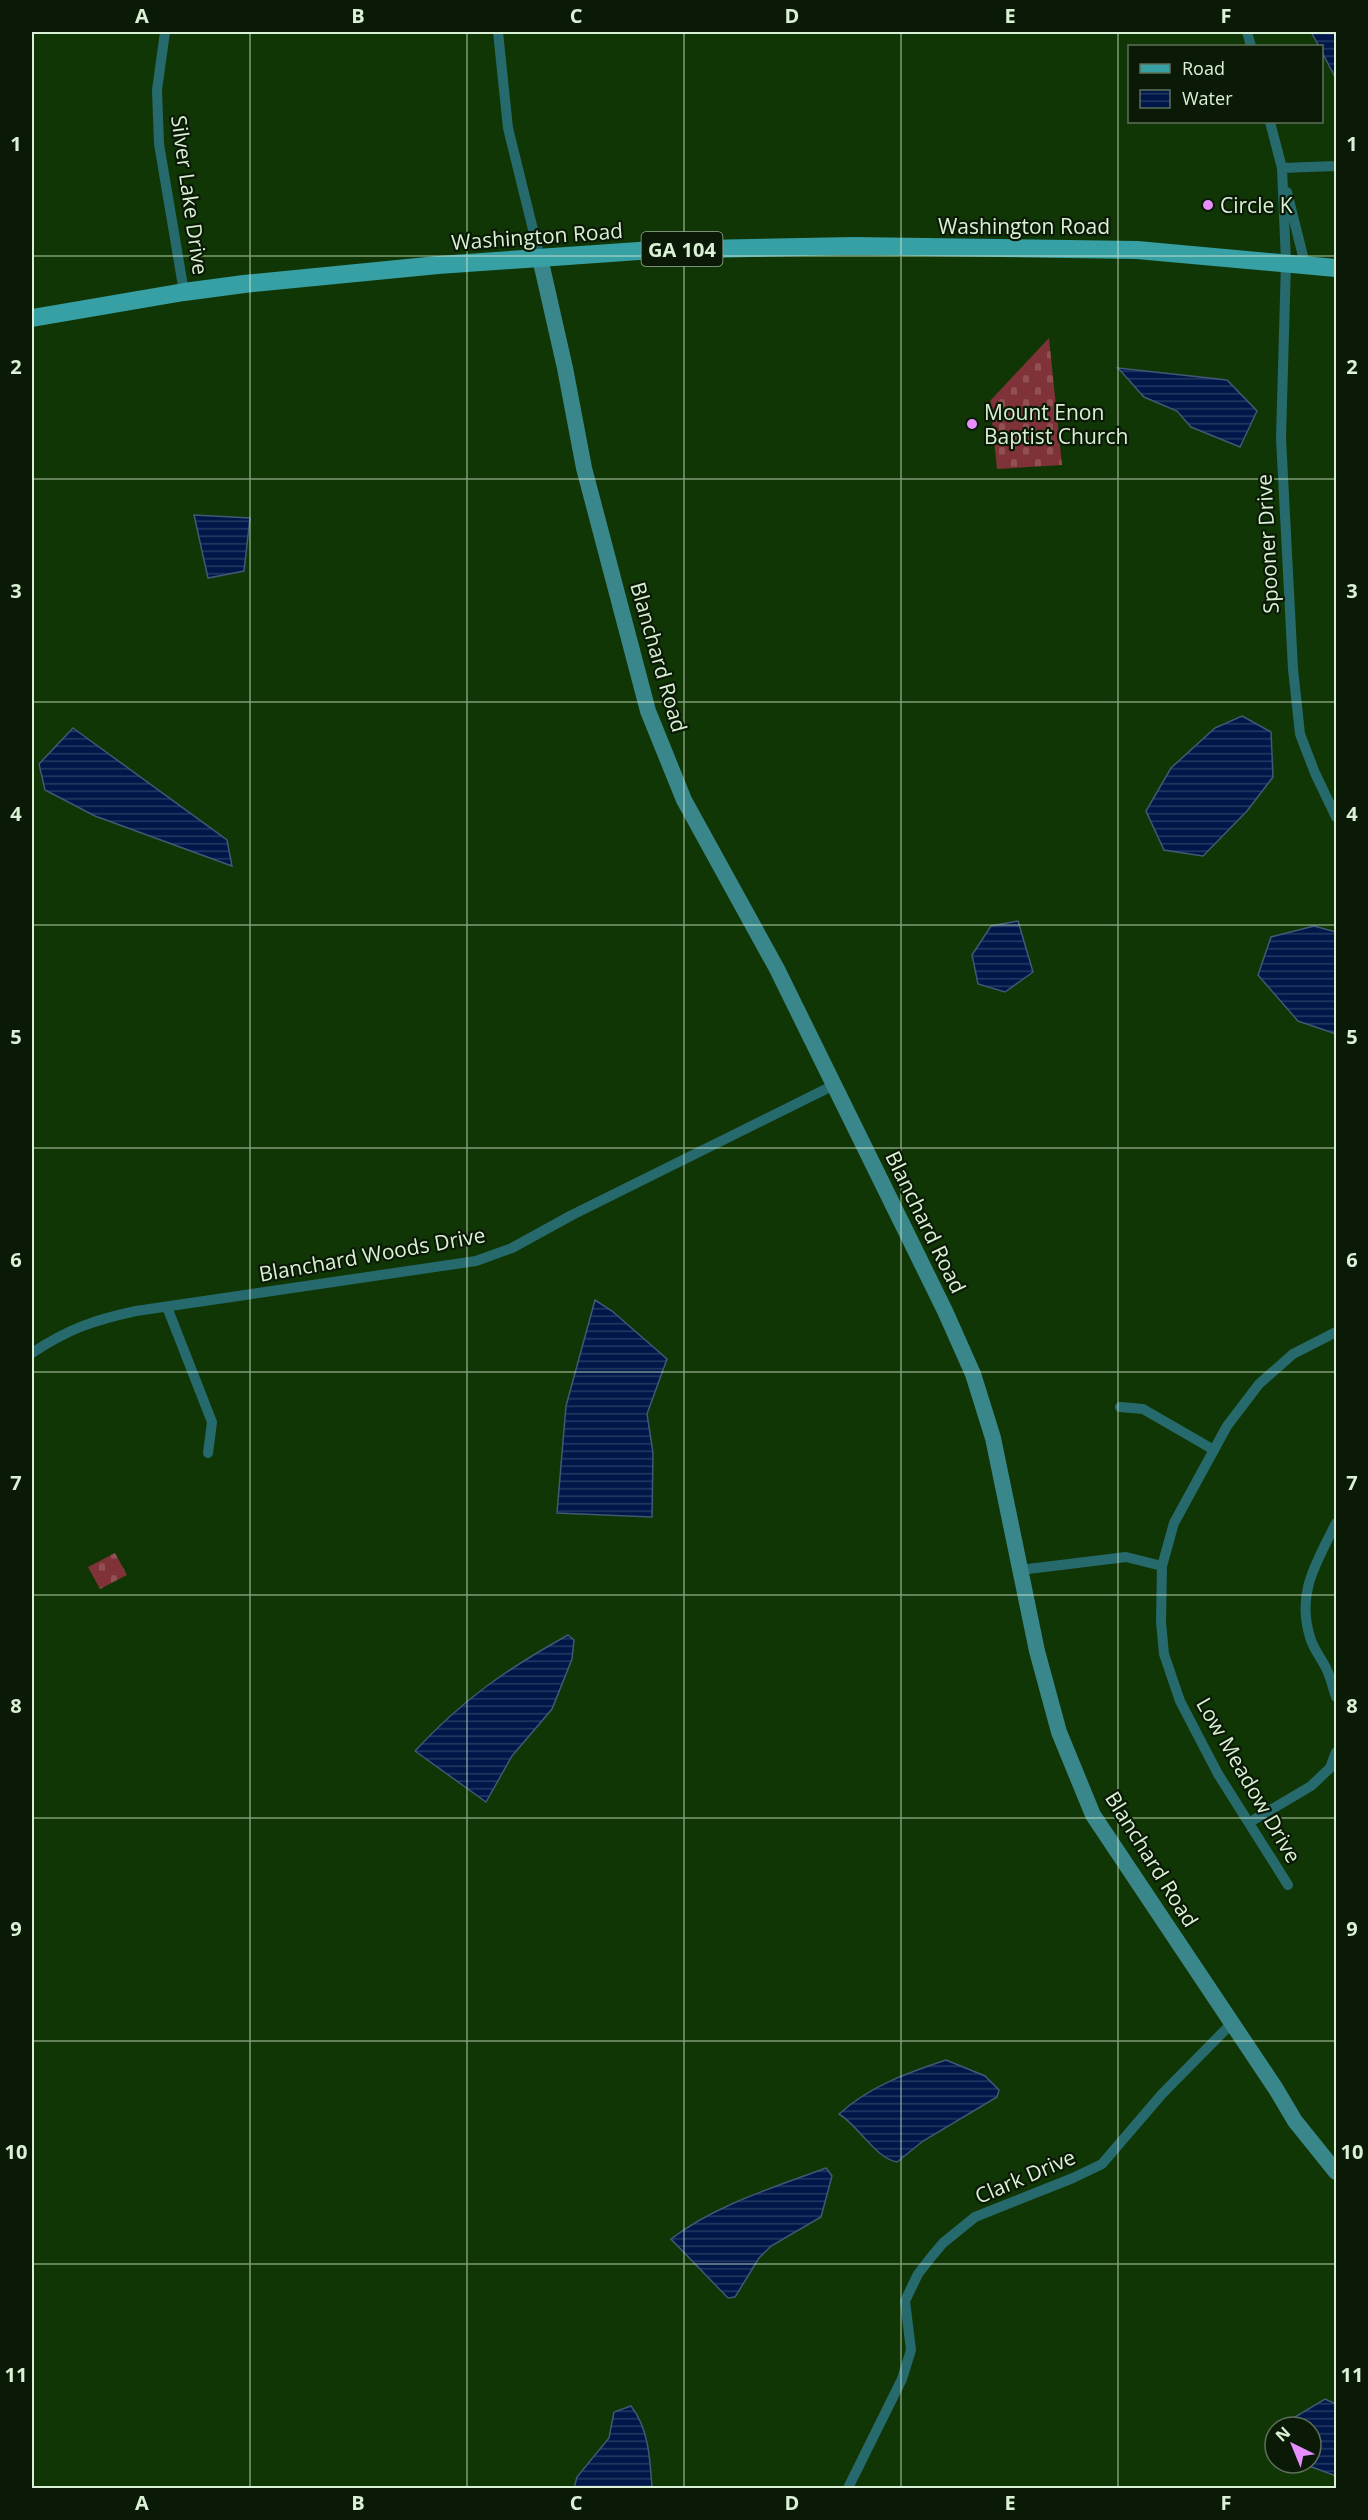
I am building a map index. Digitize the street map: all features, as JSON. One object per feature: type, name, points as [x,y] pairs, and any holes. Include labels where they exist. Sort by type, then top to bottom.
[{"type":"main road","name":"Washington Road","points":[[32,318],[184,292],[438,265],[653,250],[853,246],[1137,249],[1336,268]]},
{"type":"street","name":"Silver Lake Drive","points":[[165,32],[157,90],[159,144],[184,292]]},
{"type":"street","points":[[498,32],[508,128],[540,258]]},
{"type":"street","points":[[1270,123],[1305,264]]},
{"type":"street","points":[[1282,168],[1336,166]]},
{"type":"street","name":"Spooner Drive","points":[[1282,168],[1286,262],[1281,438],[1295,690],[1300,734],[1336,817]]},
{"type":"street","name":"Blanchard Road","points":[[540,258],[565,368],[584,468],[648,711],[684,800],[777,969],[940,1301],[973,1374],[993,1438],[1037,1652],[1059,1732],[1093,1815],[1295,2121],[1336,2172]]},
{"type":"street","name":"Blanchard Woods Drive","points":[[32,1353],[60,1335],[97,1319],[167,1306],[476,1261],[512,1248],[572,1215],[834,1085]]},
{"type":"street","points":[[167,1306],[212,1422],[208,1453]]},
{"type":"street","name":"Low Meadow Drive","points":[[1288,1885],[1218,1774],[1176,1692],[1164,1654],[1161,1623],[1162,1566],[1174,1523],[1227,1426],[1259,1384],[1293,1354],[1336,1332]]},
{"type":"street","points":[[1120,1407],[1143,1409],[1214,1450]]},
{"type":"street","points":[[1336,1523],[1307,1586],[1304,1609],[1310,1639],[1327,1671],[1336,1697]]},
{"type":"street","points":[[1020,1570],[1126,1557],[1162,1566]]},
{"type":"street","points":[[1250,1822],[1311,1786],[1330,1768],[1336,1752]]},
{"type":"street","name":"Clark Drive","points":[[848,2488],[902,2379],[911,2350],[905,2301],[918,2274],[932,2256],[975,2217],[1102,2164],[1162,2094],[1231,2024]]},
{"type":"green space","points":[[1049,338],[1062,465],[997,469],[990,401]]},
{"type":"green space","points":[[115,1553],[127,1575],[100,1589],[88,1567]]},
{"type":"water","points":[[1311,32],[1336,32],[1336,79],[1323,54],[1323,45],[1318,45]]},
{"type":"water","points":[[1118,368],[1227,380],[1257,411],[1240,447],[1191,427],[1177,411],[1144,397]]},
{"type":"water","points":[[194,515],[250,518],[244,571],[208,578]]},
{"type":"water","points":[[1242,716],[1271,732],[1273,777],[1247,811],[1203,856],[1164,850],[1146,811],[1171,768],[1215,728]]},
{"type":"water","points":[[73,728],[227,840],[232,866],[95,816],[45,790],[39,764]]},
{"type":"water","points":[[1018,921],[1033,972],[1005,992],[978,984],[972,955],[991,926]]},
{"type":"water","points":[[1314,926],[1336,932],[1336,1034],[1298,1021],[1258,975],[1271,937]]},
{"type":"water","points":[[595,1300],[612,1311],[667,1359],[647,1414],[653,1453],[652,1517],[557,1513],[566,1406]]},
{"type":"water","points":[[568,1635],[574,1640],[572,1659],[552,1709],[512,1756],[486,1802],[415,1751],[468,1700],[525,1660]]},
{"type":"water","points":[[946,2060],[985,2076],[999,2090],[997,2097],[923,2141],[897,2162],[881,2154],[839,2114],[876,2088],[903,2075]]},
{"type":"water","points":[[826,2168],[832,2176],[821,2217],[771,2246],[759,2258],[735,2297],[728,2298],[671,2239],[688,2227],[726,2207]]},
{"type":"water","points":[[1325,2399],[1336,2404],[1336,2476],[1323,2471],[1323,2415],[1298,2415]]},
{"type":"water","points":[[631,2406],[645,2435],[652,2488],[574,2488],[577,2477],[609,2438],[614,2412]]},
{"type":"place","name":"Circle K","points":[[1208,205]]},
{"type":"place","name":"Mount Enon Baptist Church","points":[[972,424]]}]
